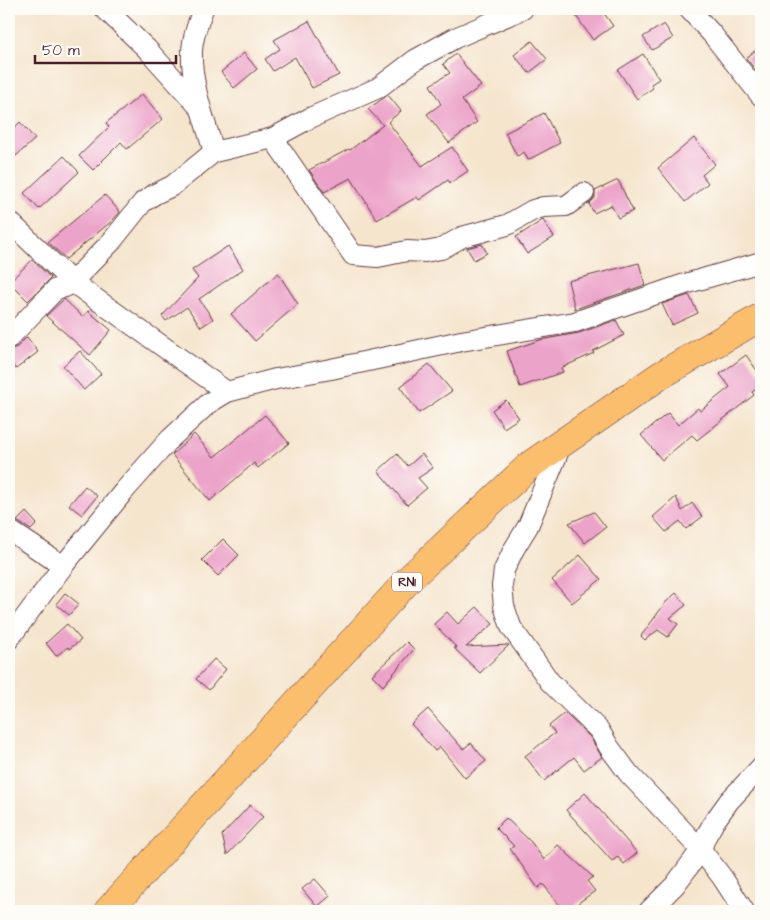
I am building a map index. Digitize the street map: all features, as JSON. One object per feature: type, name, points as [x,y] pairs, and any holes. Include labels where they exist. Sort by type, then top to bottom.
[{"type":"highway","name":"RN1","points":[[108,911],[410,578],[530,465],[661,375],[761,317]]},
{"type":"street","points":[[105,9],[148,48],[201,109]]},
{"type":"street","points":[[203,9],[192,44],[193,71],[201,109],[214,152]]},
{"type":"street","points":[[9,338],[56,289],[65,287],[72,282],[110,242],[143,202],[172,186],[214,152],[273,138],[318,114],[378,88],[416,60],[455,38],[523,9]]},
{"type":"street","points":[[689,9],[712,34],[761,96]]},
{"type":"street","points":[[273,138],[354,255],[378,257],[407,251],[425,252],[440,250],[462,237],[507,224],[533,210],[543,207],[566,206],[584,193]]},
{"type":"street","points":[[9,221],[72,282],[227,392]]},
{"type":"street","points":[[9,639],[63,566],[124,491],[170,439],[210,403],[227,392],[276,379],[461,341],[576,322],[685,284],[761,262]]},
{"type":"street","points":[[562,443],[528,526],[504,570],[502,586],[504,606],[511,627],[550,682],[599,730],[629,774],[701,850],[722,877],[744,911]]},
{"type":"street","points":[[9,530],[63,566]]},
{"type":"street","points":[[649,911],[675,885],[701,850],[714,822],[729,801],[761,767]]},
{"type":"building","points":[[571,9],[601,9],[613,26],[593,40]]},
{"type":"building","points":[[309,21],[339,75],[312,88],[295,57],[273,71],[265,59],[280,49],[274,40]]},
{"type":"building","points":[[664,24],[673,38],[652,50],[643,37]]},
{"type":"building","points":[[532,41],[547,59],[529,73],[514,55]]},
{"type":"building","points":[[761,46],[761,77],[746,58]]},
{"type":"building","points":[[244,53],[257,69],[234,88],[221,72]]},
{"type":"building","points":[[456,54],[481,86],[462,100],[477,122],[449,143],[427,114],[441,104],[430,85],[450,73],[443,64]]},
{"type":"building","points":[[643,54],[659,79],[651,84],[653,88],[637,99],[618,70]]},
{"type":"building","points":[[142,94],[163,119],[127,149],[121,142],[93,170],[79,156],[109,127],[106,123]]},
{"type":"building","points":[[388,95],[401,111],[388,122],[422,166],[452,147],[468,171],[450,183],[448,180],[419,200],[417,197],[377,220],[351,178],[324,192],[309,170],[350,150],[383,125],[368,109]]},
{"type":"building","points":[[544,113],[560,143],[528,160],[524,152],[517,156],[505,133]]},
{"type":"building","points":[[20,122],[35,139],[16,156],[9,149],[9,133]]},
{"type":"building","points":[[694,138],[715,164],[702,175],[708,183],[685,202],[658,168]]},
{"type":"building","points":[[64,156],[79,172],[39,209],[24,193]]},
{"type":"building","points":[[618,180],[633,211],[618,218],[611,205],[594,213],[589,204],[595,198],[595,191]]},
{"type":"building","points":[[105,195],[120,212],[66,259],[48,242]]},
{"type":"building","points":[[543,220],[554,237],[527,254],[516,237]]},
{"type":"building","points":[[482,244],[487,253],[474,260],[467,248]]},
{"type":"building","points":[[228,246],[243,269],[199,299],[213,319],[201,327],[187,307],[166,321],[162,316],[198,278],[192,270]]},
{"type":"building","points":[[32,260],[51,278],[28,301],[9,282]]},
{"type":"building","points":[[639,263],[645,285],[575,309],[568,281]]},
{"type":"building","points":[[278,273],[298,304],[255,341],[231,314]]},
{"type":"building","points":[[689,295],[698,313],[672,325],[662,304]]},
{"type":"building","points":[[64,299],[83,317],[88,311],[111,330],[90,355],[46,316]]},
{"type":"building","points":[[616,320],[624,335],[593,351],[594,353],[561,368],[563,372],[520,387],[507,351],[540,340],[579,333]]},
{"type":"building","points":[[27,337],[38,352],[16,369],[9,360],[9,350],[17,347]]},
{"type":"building","points":[[80,351],[101,374],[84,390],[63,366]]},
{"type":"building","points":[[746,355],[761,376],[761,386],[752,392],[754,395],[697,440],[692,435],[662,460],[641,435],[668,413],[678,425],[698,408],[700,411],[730,387],[720,374]]},
{"type":"building","points":[[429,364],[452,391],[419,413],[400,387]]},
{"type":"building","points":[[506,400],[519,418],[504,428],[492,410]]},
{"type":"building","points":[[265,415],[289,443],[258,468],[254,463],[210,501],[172,455],[194,434],[214,457]]},
{"type":"building","points":[[397,454],[408,466],[422,454],[433,468],[418,478],[427,488],[407,505],[378,471]]},
{"type":"building","points":[[85,486],[97,496],[82,515],[69,505]]},
{"type":"building","points":[[676,497],[682,511],[692,503],[702,517],[686,529],[680,521],[666,532],[653,517]]},
{"type":"building","points":[[26,512],[37,524],[31,530],[17,521]]},
{"type":"building","points":[[594,512],[606,527],[585,543],[569,523]]},
{"type":"building","points":[[223,539],[239,555],[218,576],[202,560]]},
{"type":"building","points":[[580,555],[601,579],[572,603],[552,580]]},
{"type":"building","points":[[65,593],[79,604],[69,615],[56,604]]},
{"type":"building","points":[[676,593],[686,605],[670,618],[678,624],[668,637],[658,630],[645,640],[641,636],[666,602]]},
{"type":"building","points":[[477,607],[493,624],[466,647],[509,645],[480,673],[454,648],[457,648],[434,624],[447,612],[458,624]]},
{"type":"building","points":[[67,624],[81,640],[56,656],[46,643]]},
{"type":"building","points":[[407,642],[414,649],[383,686],[372,675]]},
{"type":"building","points":[[214,659],[226,669],[209,690],[196,679]]},
{"type":"building","points":[[428,709],[463,749],[471,743],[486,761],[465,778],[440,747],[435,751],[411,724]]},
{"type":"building","points":[[565,713],[590,737],[602,757],[584,770],[574,757],[544,781],[525,756],[555,733],[549,726]]},
{"type":"building","points":[[585,793],[637,853],[624,864],[618,857],[612,861],[566,810]]},
{"type":"building","points":[[250,805],[263,817],[227,855],[222,835]]},
{"type":"building","points":[[506,818],[531,842],[544,860],[558,845],[593,877],[587,881],[595,891],[567,911],[564,911],[543,884],[538,888],[510,849],[514,846],[496,828]]},
{"type":"building","points":[[315,879],[330,896],[317,907],[302,889]]}]
